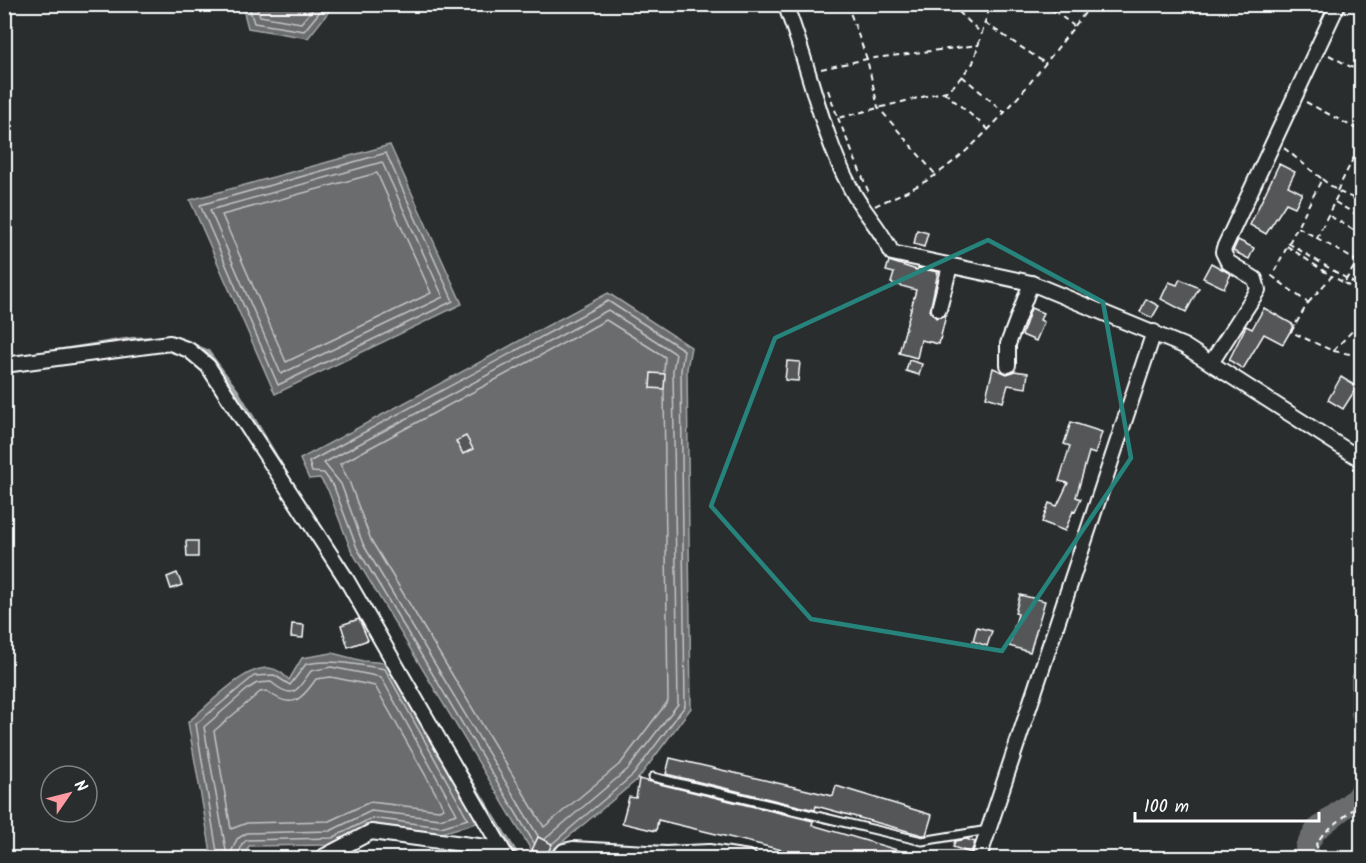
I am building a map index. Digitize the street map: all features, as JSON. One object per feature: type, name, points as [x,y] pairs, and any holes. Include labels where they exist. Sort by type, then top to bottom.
[{"type":"street","points":[[785,4],[803,48],[826,128],[850,187],[876,222],[892,253],[1031,283],[1154,332],[1184,346],[1362,460]]},
{"type":"street","points":[[1210,363],[1258,291],[1255,279],[1228,262],[1223,252],[1224,248],[1338,4]]},
{"type":"street","points":[[939,309],[950,266]]},
{"type":"street","points":[[1008,365],[1008,344],[1031,283]]},
{"type":"street","points":[[979,858],[1154,332]]},
{"type":"street","points":[[4,365],[142,344],[170,343],[189,350],[208,366],[345,577],[504,854]]},
{"type":"street","points":[[323,857],[371,832],[504,854]]},
{"type":"street","points":[[558,858],[564,851],[573,849],[656,854],[709,852],[749,858]]},
{"type":"lane","points":[[653,777],[922,841],[988,830]]},
{"type":"path","points":[[847,4],[867,59],[878,107],[936,175]]},
{"type":"path","points":[[923,4],[925,12],[958,11],[982,34]]},
{"type":"path","points":[[968,4],[988,12]]},
{"type":"path","points":[[838,118],[950,90],[973,63],[988,12],[994,4]]},
{"type":"path","points":[[1045,4],[1074,26]]},
{"type":"path","points":[[874,206],[936,175],[989,130],[1006,114],[1092,4]]},
{"type":"path","points":[[1356,4],[1362,8]]},
{"type":"path","points":[[985,23],[1046,63]]},
{"type":"path","points":[[820,69],[867,59],[978,45]]},
{"type":"path","points":[[1327,54],[1362,73]]},
{"type":"path","points":[[962,76],[1006,114]]},
{"type":"path","points":[[828,89],[870,195]]},
{"type":"path","points":[[944,92],[989,130]]},
{"type":"path","points":[[1303,100],[1362,132]]},
{"type":"path","points":[[1317,238],[1362,141]]},
{"type":"path","points":[[1283,147],[1338,191],[1362,202]]},
{"type":"path","points":[[1308,303],[1272,276],[1322,179]]},
{"type":"path","points":[[1335,202],[1362,218]]},
{"type":"path","points":[[1329,216],[1362,234]]},
{"type":"path","points":[[1298,227],[1362,264]]},
{"type":"path","points":[[1287,245],[1362,294]]},
{"type":"path","points":[[1287,245],[1362,288]]},
{"type":"path","points":[[1344,283],[1362,254]]},
{"type":"path","points":[[1332,276],[1308,303],[1291,332],[1333,351],[1362,356]]},
{"type":"path","points":[[1333,351],[1362,321]]},
{"type":"path","points":[[1321,858],[1316,844],[1323,834],[1362,802]]},
{"type":"highlighted area","points":[[988,240],[1103,302],[1131,458],[1002,651],[811,619],[711,506],[775,338]]},
{"type":"water","points":[[242,4],[334,5],[308,38],[248,28]]},
{"type":"water","points":[[390,145],[462,304],[275,394],[190,200]]},
{"type":"water","points":[[608,293],[691,347],[687,369],[691,708],[638,779],[543,858],[536,858],[351,550],[328,490],[320,478],[309,479],[300,459]]},
{"type":"water","points":[[332,653],[363,661],[388,663],[480,822],[441,833],[373,824],[333,845],[249,846],[243,858],[212,858],[188,722],[227,688],[249,673],[269,668],[278,671],[289,680],[302,658]]},
{"type":"building","points":[[1279,164],[1295,172],[1288,186],[1302,193],[1295,207],[1286,203],[1266,234],[1250,225]]},
{"type":"building","points":[[917,230],[928,233],[924,247],[914,244]]},
{"type":"building","points":[[1238,240],[1254,248],[1249,259],[1233,251]]},
{"type":"building","points":[[889,261],[917,270],[918,268],[938,272],[930,311],[936,318],[946,315],[939,344],[921,340],[917,358],[899,353],[916,290],[891,283],[894,273],[886,271]]},
{"type":"building","points":[[1211,263],[1231,274],[1224,288],[1203,278]]},
{"type":"building","points":[[1180,279],[1199,288],[1186,312],[1161,299],[1169,282],[1177,285]]},
{"type":"building","points":[[1146,299],[1159,306],[1152,318],[1140,312]]},
{"type":"building","points":[[1031,308],[1043,313],[1040,320],[1044,322],[1036,341],[1022,335]]},
{"type":"building","points":[[1264,308],[1294,325],[1283,344],[1264,334],[1243,369],[1229,360],[1246,326],[1252,329]]},
{"type":"building","points":[[909,360],[922,364],[919,375],[906,371]]},
{"type":"building","points":[[787,361],[800,362],[798,381],[785,380]]},
{"type":"building","points":[[993,368],[1007,374],[1014,371],[1028,373],[1026,388],[1008,385],[1003,402],[986,397]]},
{"type":"building","points":[[651,373],[665,374],[664,389],[650,388]]},
{"type":"building","points":[[1341,377],[1357,387],[1343,409],[1328,400]]},
{"type":"building","points":[[1071,422],[1102,432],[1095,454],[1089,452],[1076,497],[1081,499],[1065,531],[1042,522],[1049,503],[1057,506],[1068,483],[1059,481],[1070,446],[1064,444]]},
{"type":"building","points":[[466,436],[473,449],[463,454],[456,441]]},
{"type":"building","points":[[186,541],[198,541],[198,557],[187,557]]},
{"type":"building","points":[[177,573],[182,585],[171,589],[167,577]]},
{"type":"building","points":[[1020,595],[1045,601],[1030,652],[1009,646],[1018,614],[1015,613]]},
{"type":"building","points":[[359,619],[368,640],[348,647],[341,625]]},
{"type":"building","points":[[292,624],[304,625],[303,638],[291,637]]},
{"type":"building","points":[[977,627],[992,631],[987,646],[973,641]]},
{"type":"building","points":[[670,758],[833,796],[836,786],[932,815],[926,835],[922,835],[816,806],[815,810],[666,774]]},
{"type":"building","points":[[639,779],[813,821],[812,825],[918,856],[918,858],[837,858],[817,852],[815,858],[658,820],[656,831],[622,823],[629,797],[636,798]]},
{"type":"building","points":[[538,837],[552,844],[546,856],[532,850]]},
{"type":"building","points":[[966,839],[975,842],[971,853],[953,847],[955,841]]},
{"type":"waterway","points":[[38,354],[131,339],[158,338]]},
{"type":"waterway","points":[[191,344],[207,351],[237,391],[297,492]]},
{"type":"waterway","points":[[1362,680],[1362,713]]},
{"type":"waterway","points":[[454,753],[519,858]]},
{"type":"waterway","points":[[1310,858],[1306,847],[1316,830],[1354,800],[1362,789]]}]
